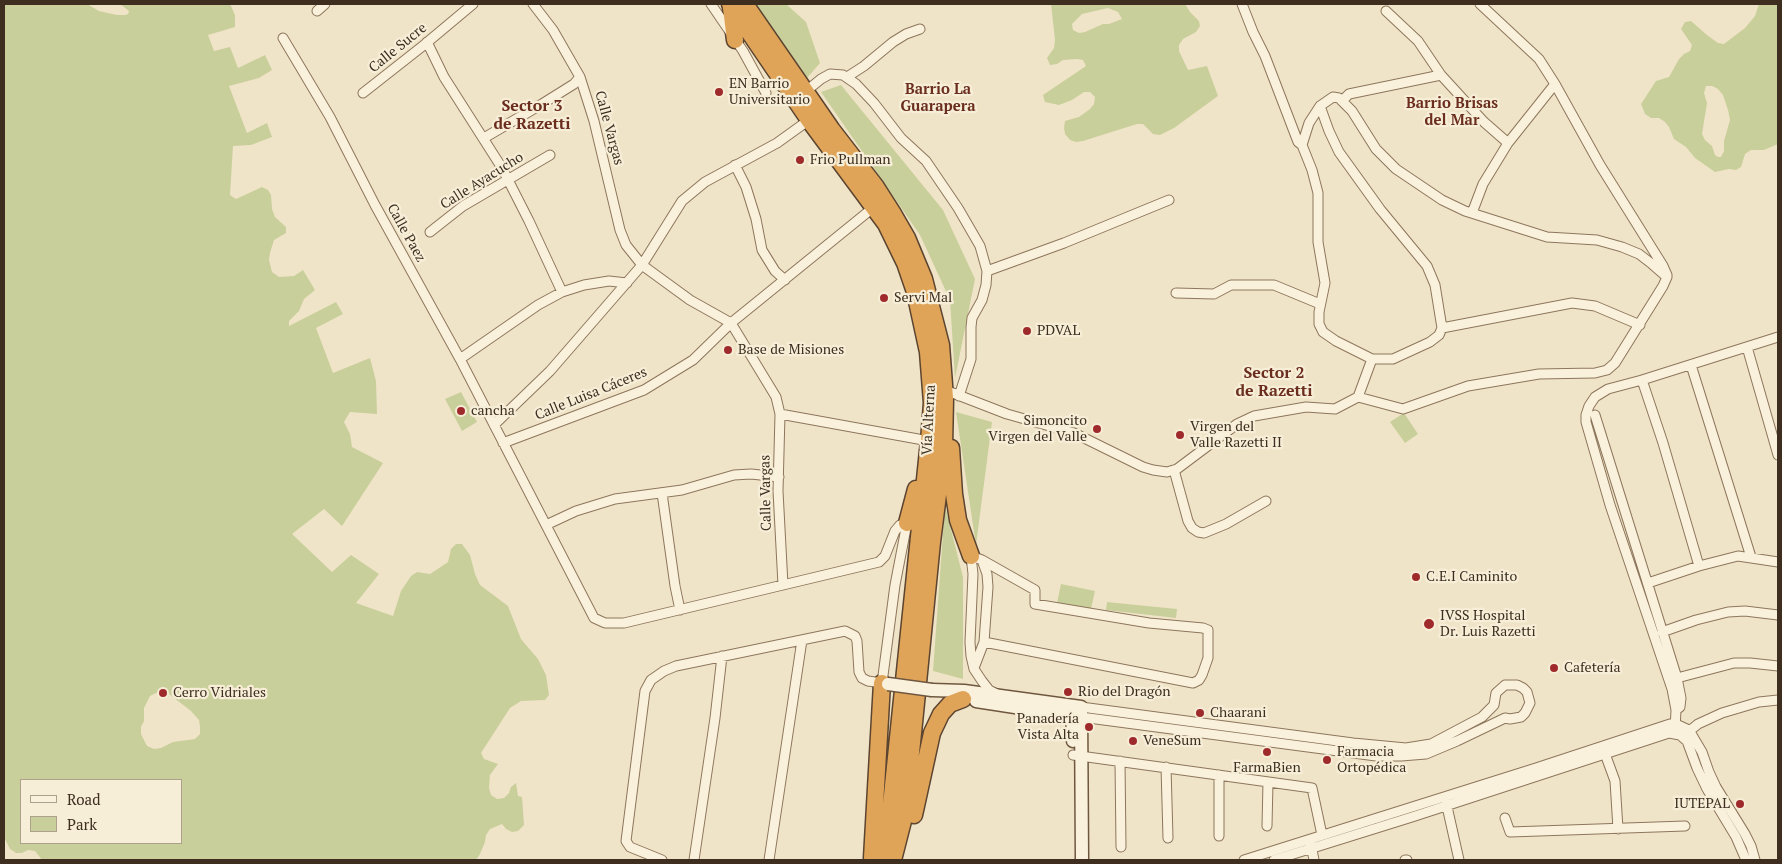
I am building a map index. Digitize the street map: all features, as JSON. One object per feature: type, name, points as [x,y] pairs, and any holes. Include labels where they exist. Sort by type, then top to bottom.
[{"type":"highway","points":[[733,4],[735,40]]},
{"type":"highway","name":"Vía Alterna","points":[[733,4],[805,92],[876,188],[907,238],[924,279],[941,344],[950,395],[931,552],[907,793],[904,817],[894,857]]},
{"type":"highway","name":"Vía Alterna","points":[[733,4],[809,120],[886,224],[905,263],[920,309],[928,352],[932,382],[929,441],[891,805],[888,823],[877,860]]},
{"type":"highway","points":[[950,395],[951,449],[958,520],[977,558]]},
{"type":"highway","points":[[907,523],[929,441]]},
{"type":"highway","points":[[872,860],[885,684]]},
{"type":"highway","points":[[894,857],[912,828],[932,733],[941,714],[950,704],[963,700]]},
{"type":"main road","points":[[885,684],[938,691],[964,691],[1002,696],[1077,711]]},
{"type":"main road","points":[[938,691],[963,700],[1077,711]]},
{"type":"main road","points":[[1074,860],[1077,711]]},
{"type":"main road","points":[[1077,755],[1082,860]]},
{"type":"street","points":[[317,11],[325,4]]},
{"type":"street","name":"Calle Sucre","points":[[363,93],[472,4]]},
{"type":"street","name":"Calle Vargas","points":[[532,4],[553,30],[580,77],[594,121],[620,230],[626,245],[642,265],[690,300],[731,323],[776,397],[780,414],[779,477],[783,585]]},
{"type":"street","points":[[711,4],[766,93]]},
{"type":"street","points":[[1242,4],[1265,56],[1298,142],[1302,145],[1312,170],[1318,193],[1318,242],[1325,283],[1320,304],[1319,324],[1323,332],[1336,341],[1372,358],[1393,359],[1430,342],[1439,335],[1442,328],[1435,285],[1427,266],[1380,209],[1339,152],[1320,106]]},
{"type":"street","points":[[1358,396],[1402,409],[1468,386],[1539,374],[1595,373],[1607,370],[1615,363],[1640,325],[1667,277],[1664,266],[1600,165],[1539,59],[1480,4]]},
{"type":"street","points":[[1386,11],[1418,40],[1441,75],[1484,122],[1508,143]]},
{"type":"street","points":[[847,77],[906,34],[920,29]]},
{"type":"street","name":"Calle Paez","points":[[283,38],[330,117],[375,204],[460,359],[594,618],[609,624],[624,623],[680,610]]},
{"type":"street","points":[[427,42],[444,77],[508,179],[562,292]]},
{"type":"street","points":[[805,92],[830,74],[847,77],[856,84],[905,142],[926,161],[958,208],[980,246],[987,271],[985,292],[971,322],[972,352],[970,366],[950,395],[1074,433],[1153,470],[1163,472],[1174,470],[1237,424],[1254,416],[1306,407],[1335,409],[1358,396],[1372,358]]},
{"type":"street","points":[[1342,102],[1349,94],[1441,75]]},
{"type":"street","points":[[484,138],[574,84],[580,77]]},
{"type":"street","points":[[1472,213],[1483,184],[1508,143],[1554,84]]},
{"type":"street","points":[[1302,145],[1309,123],[1320,106],[1333,97],[1352,111],[1376,149],[1396,169],[1442,200],[1472,213],[1547,237],[1598,240],[1622,247],[1646,259],[1667,277]]},
{"type":"street","points":[[494,425],[550,371],[627,283],[642,265],[682,201],[705,182],[777,143],[809,120]]},
{"type":"street","name":"Calle Ayacucho","points":[[430,232],[463,206],[550,155]]},
{"type":"street","points":[[735,165],[746,188],[756,218],[762,250],[775,271],[784,280]]},
{"type":"street","points":[[987,271],[1072,240],[1169,200]]},
{"type":"street","name":"Calle Luisa Cáceres","points":[[503,443],[644,390],[693,360],[731,323],[874,207]]},
{"type":"street","points":[[460,359],[538,305],[562,292],[584,284],[609,281],[627,283]]},
{"type":"street","points":[[1176,293],[1214,294],[1230,285],[1274,284],[1320,304]]},
{"type":"street","points":[[1442,328],[1572,303],[1595,306],[1640,325]]},
{"type":"street","points":[[1746,860],[1736,837],[1707,788],[1681,731],[1672,689],[1610,506],[1586,422],[1586,415],[1595,397],[1608,389],[1778,337]]},
{"type":"street","points":[[1747,347],[1778,456]]},
{"type":"street","points":[[1691,365],[1751,557]]},
{"type":"street","points":[[1642,380],[1664,443],[1699,566]]},
{"type":"street","points":[[780,414],[929,441]]},
{"type":"street","points":[[1595,415],[1677,678],[1682,698],[1681,704],[1676,710]]},
{"type":"street","points":[[1174,470],[1188,521],[1192,528],[1198,532],[1204,533],[1220,527],[1266,501]]},
{"type":"street","points":[[546,526],[576,511],[604,502],[696,486],[734,475],[751,474],[779,477]]},
{"type":"street","points":[[662,493],[680,610],[879,562],[885,556],[895,531],[907,523]]},
{"type":"street","points":[[662,860],[647,858],[630,847],[626,841],[646,688],[654,678],[676,666],[845,632],[852,634],[857,641],[861,676],[868,681],[885,684],[895,585],[907,523]]},
{"type":"street","points":[[1648,583],[1699,566],[1738,556],[1778,562]]},
{"type":"street","points":[[977,558],[1035,590],[1035,604],[1149,623],[1203,628],[1208,630],[1209,637],[1208,658],[1202,675],[1199,680],[1193,683],[984,642]]},
{"type":"street","points":[[974,669],[984,642],[988,587],[987,574],[977,558]]},
{"type":"street","points":[[977,558],[973,574],[970,642],[974,669],[989,690],[1002,696]]},
{"type":"street","points":[[1662,632],[1696,620],[1728,612],[1745,611],[1778,615]]},
{"type":"street","points":[[769,860],[802,640]]},
{"type":"street","points":[[694,860],[722,656]]},
{"type":"street","points":[[1677,678],[1734,664],[1750,663],[1778,666]]},
{"type":"street","points":[[1511,684],[1523,688],[1527,692],[1530,703],[1525,713],[1516,719],[1505,718],[1426,754],[1400,756],[1376,756],[1077,711],[1406,748],[1431,744],[1482,717],[1494,705],[1496,693],[1505,685],[1511,684]]},
{"type":"street","points":[[1244,860],[1311,844],[1603,750],[1681,731],[1722,713],[1759,702],[1778,700]]},
{"type":"street","points":[[1681,731],[1702,752],[1708,772],[1745,834],[1755,860]]},
{"type":"street","points":[[1603,750],[1616,781],[1618,828]]},
{"type":"street","points":[[1077,755],[1312,788],[1322,836]]},
{"type":"street","points":[[1120,761],[1122,847]]},
{"type":"street","points":[[1166,767],[1168,838]]},
{"type":"street","points":[[1219,775],[1219,836]]},
{"type":"street","points":[[1267,826],[1268,782]]},
{"type":"street","points":[[1274,860],[1311,844],[1322,836],[1446,801]]},
{"type":"street","points":[[1446,801],[1459,860]]},
{"type":"street","points":[[1505,818],[1510,832],[1686,826]]},
{"type":"street","points":[[1311,844],[1314,860]]},
{"type":"green space","points":[[4,4],[87,4],[99,11],[125,15],[129,11],[120,4],[230,4],[235,15],[235,27],[208,35],[214,51],[230,47],[238,68],[265,55],[272,70],[259,78],[229,86],[247,133],[267,123],[272,137],[251,145],[233,146],[230,195],[236,199],[262,187],[268,190],[271,195],[272,209],[275,217],[286,227],[286,233],[274,240],[269,260],[272,272],[279,277],[294,276],[303,270],[315,290],[304,299],[299,311],[289,321],[289,326],[336,302],[343,314],[316,328],[333,373],[370,358],[376,381],[377,414],[350,412],[344,422],[350,434],[352,447],[383,463],[342,526],[324,509],[292,534],[332,572],[351,555],[379,574],[356,603],[393,616],[401,591],[411,576],[417,572],[430,574],[448,562],[451,549],[456,544],[462,544],[470,555],[480,585],[508,606],[521,639],[538,659],[546,675],[549,695],[545,700],[521,701],[510,708],[481,753],[484,759],[498,764],[490,775],[489,788],[491,795],[497,799],[504,798],[516,783],[518,796],[522,797],[524,825],[518,831],[512,832],[502,824],[490,829],[476,860],[42,860],[35,851],[28,850],[16,853],[10,849],[4,837]],"holes":[[[156,693],[169,694],[191,711],[199,720],[200,734],[195,739],[173,742],[154,749],[147,746],[141,734],[144,708],[150,696]]]},
{"type":"green space","points":[[754,4],[786,4],[806,22],[820,63],[807,78]]},
{"type":"green space","points":[[1051,4],[1185,4],[1199,21],[1200,26],[1196,32],[1183,39],[1179,45],[1179,51],[1188,70],[1207,66],[1218,96],[1174,128],[1160,135],[1153,134],[1143,124],[1137,124],[1083,141],[1076,142],[1070,140],[1065,134],[1065,121],[1079,117],[1090,109],[1094,104],[1095,97],[1090,92],[1084,92],[1072,100],[1059,105],[1045,102],[1043,95],[1086,66],[1083,60],[1077,59],[1063,60],[1057,64],[1050,65],[1047,58],[1054,48],[1055,40]],"holes":[[[1108,8],[1118,12],[1122,19],[1109,24],[1103,24],[1085,32],[1079,33],[1073,30],[1072,24],[1082,14]]]},
{"type":"green space","points":[[1759,4],[1778,4],[1778,144],[1764,150],[1751,150],[1745,154],[1741,167],[1736,170],[1729,169],[1715,172],[1695,158],[1686,147],[1674,139],[1665,122],[1645,114],[1641,104],[1656,81],[1669,77],[1679,59],[1690,51],[1692,45],[1681,29],[1685,22],[1691,21],[1718,43],[1724,44],[1745,28],[1755,16]],"holes":[[[1706,86],[1712,86],[1723,95],[1730,120],[1721,157],[1715,155],[1712,146],[1705,140],[1702,134],[1707,103],[1704,93]]]},
{"type":"green space","points":[[841,85],[943,210],[975,279],[955,378],[950,300],[920,235],[821,92]]},
{"type":"green space","name":"cancha","points":[[461,392],[477,422],[462,431],[445,399]]},
{"type":"green space","points":[[956,412],[992,422],[976,545]]},
{"type":"green space","points":[[1404,413],[1418,434],[1405,443],[1390,422]]},
{"type":"green space","points":[[945,506],[963,577],[963,679],[933,671]]},
{"type":"green space","points":[[1061,584],[1095,591],[1091,609],[1057,603]]},
{"type":"green space","points":[[1107,602],[1177,609],[1176,618],[1106,610]]},
{"type":"place","name":"EN Barrio Universitario","points":[[719,92]]},
{"type":"place","name":"Frio Pullman","points":[[800,160]]},
{"type":"place","name":"Servi Mal","points":[[884,298]]},
{"type":"place","name":"PDVAL","points":[[1027,331]]},
{"type":"place","name":"Base de Misiones","points":[[728,350]]},
{"type":"place","name":"cancha","points":[[461,411]]},
{"type":"place","name":"Simoncito Virgen del Valle","points":[[1097,429]]},
{"type":"place","name":"Virgen del Valle Razetti II","points":[[1180,435]]},
{"type":"place","name":"C.E.I Caminito","points":[[1416,577]]},
{"type":"place","name":"IVSS Hospital Dr. Luis Razetti","points":[[1429,624]]},
{"type":"place","name":"Cafetería","points":[[1554,668]]},
{"type":"place","name":"Rio del Dragón","points":[[1068,692]]},
{"type":"place","name":"Cerro Vidriales","points":[[163,693]]},
{"type":"place","name":"Chaarani","points":[[1200,713]]},
{"type":"place","name":"Panadería Vista Alta","points":[[1089,727]]},
{"type":"place","name":"VeneSum","points":[[1133,741]]},
{"type":"place","name":"FarmaBien","points":[[1267,752]]},
{"type":"place","name":"Farmacia Ortopédica","points":[[1327,760]]},
{"type":"place","name":"IUTEPAL","points":[[1740,804]]},
{"type":"district","name":"Barrio La Guarapera","points":[[938,98]]},
{"type":"district","name":"Barrio Brisas del Mar","points":[[1452,112]]},
{"type":"district","name":"Sector 3 de Razetti","points":[[532,115]]},
{"type":"district","name":"Sector 2 de Razetti","points":[[1274,382]]}]
